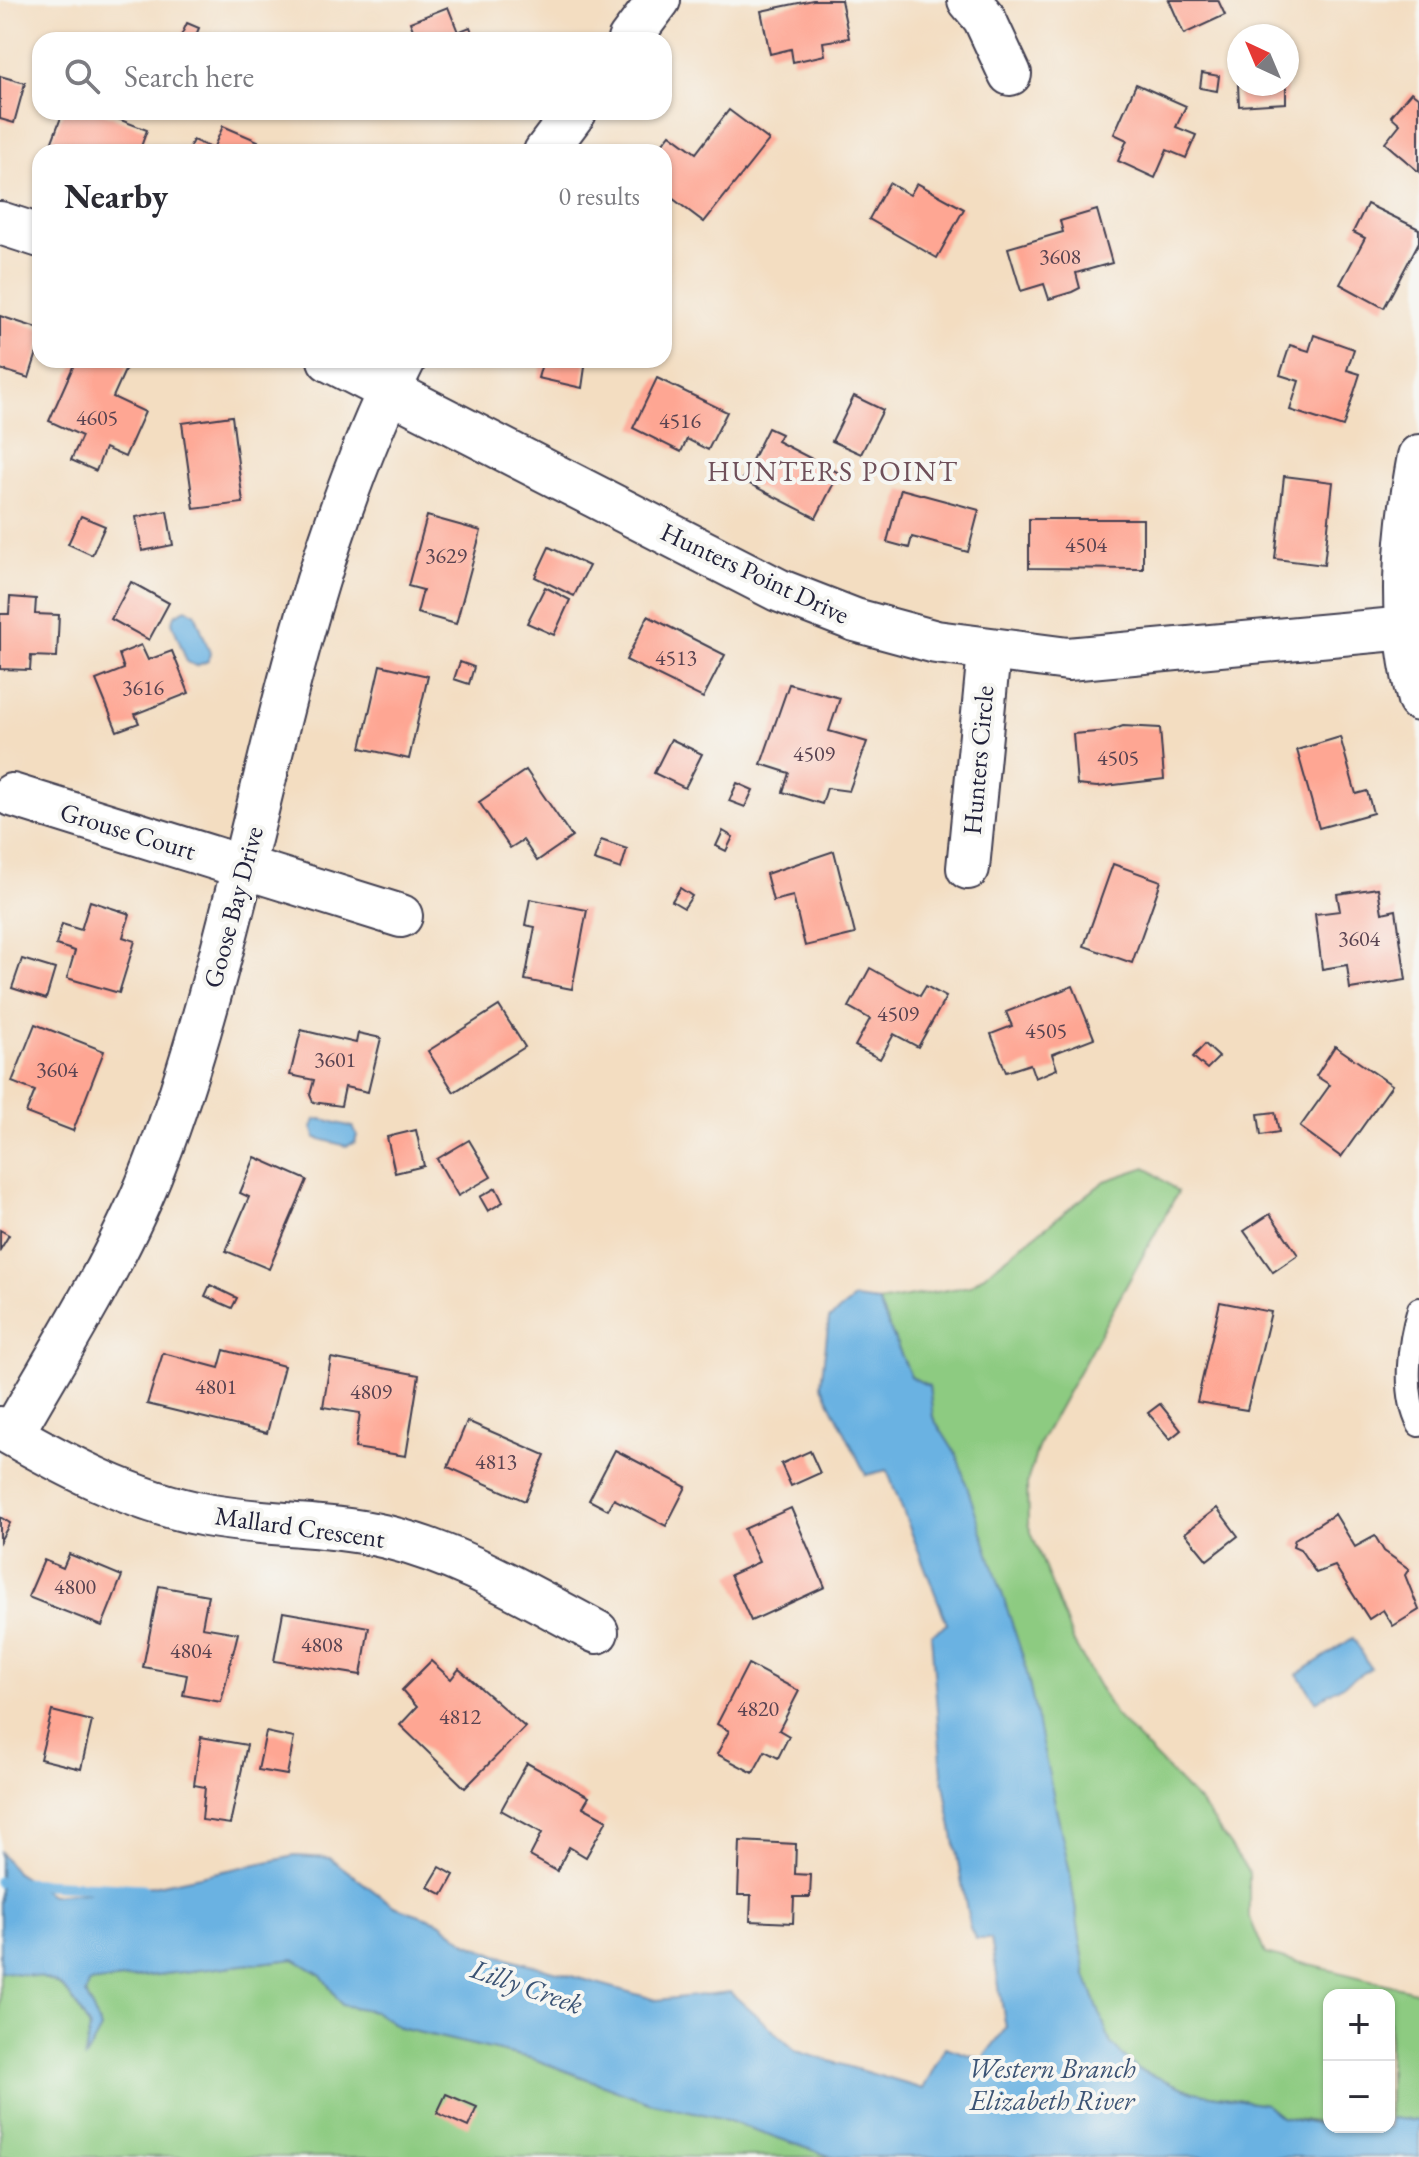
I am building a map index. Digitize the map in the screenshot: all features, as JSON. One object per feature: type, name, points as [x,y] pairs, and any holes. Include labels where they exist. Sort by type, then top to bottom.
[{"type":"street","points":[[969,0],[984,18],[1010,74]]},
{"type":"street","points":[[551,144],[569,120]]},
{"type":"street","points":[[0,223],[32,233]]},
{"type":"street","name":"Hunters Point Drive","points":[[365,368],[397,375],[778,590],[855,620],[936,642],[989,652],[1068,659],[1407,628]]},
{"type":"street","name":"Goose Bay Drive","points":[[6,1431],[99,1283],[156,1163],[205,1013],[307,607],[366,439],[397,375]]},
{"type":"street","points":[[1419,456],[1408,514],[1404,582],[1407,628],[1419,700]]},
{"type":"street","name":"Hunters Circle","points":[[968,868],[989,652]]},
{"type":"street","name":"Grouse Court","points":[[12,795],[401,916]]},
{"type":"street","name":"Mallard Crescent","points":[[6,1431],[88,1476],[152,1501],[205,1515],[259,1523],[327,1525],[389,1537],[449,1557],[597,1632]]},
{"type":"lane","points":[[1419,1309],[1410,1357],[1411,1402],[1419,1425]]},
{"type":"green space","points":[[1146,1167],[1178,1192],[1040,1442],[1027,1482],[1028,1524],[1074,1643],[1115,1715],[1201,1804],[1249,1873],[1249,1916],[1265,1954],[1419,1992],[1419,2121],[1395,2119],[1395,1989],[1323,1989],[1323,2123],[1281,2117],[1265,2104],[1193,2092],[1137,2069],[1111,2044],[1086,1976],[1069,1868],[957,1456],[933,1418],[929,1386],[911,1377],[878,1302],[970,1286],[1105,1181]]},
{"type":"green space","points":[[294,1959],[321,1975],[342,2005],[374,2011],[400,2028],[534,2059],[649,2102],[721,2118],[832,2157],[0,2157],[0,1971],[47,1979],[64,1989],[90,2028],[85,2057],[101,2029],[86,1994],[88,1983]]},
{"type":"water","points":[[186,609],[195,613],[210,653],[208,661],[196,666],[187,662],[172,622],[176,614]]},
{"type":"water","points":[[315,1120],[353,1127],[357,1135],[355,1143],[346,1146],[316,1138],[312,1128]]},
{"type":"water","name":"Western Branch Elizabeth River","points":[[854,1299],[878,1302],[911,1377],[929,1386],[933,1418],[957,1456],[1024,1660],[1069,1868],[1086,1976],[1111,2044],[1137,2069],[1193,2092],[1265,2104],[1281,2117],[1323,2126],[1323,2133],[1395,2133],[1395,2119],[1419,2121],[1419,2157],[832,2157],[721,2118],[649,2102],[534,2059],[400,2028],[374,2011],[342,2005],[321,1975],[294,1959],[89,1983],[86,1994],[101,2029],[84,2060],[90,2028],[64,1989],[46,1979],[0,1971],[0,1852],[15,1872],[51,1895],[153,1886],[295,1856],[330,1858],[394,1906],[440,1922],[467,1943],[497,1955],[657,2000],[730,1992],[796,2051],[923,2089],[945,2047],[982,2059],[1006,2028],[991,1939],[976,1939],[970,1928],[942,1773],[931,1634],[947,1624],[887,1470],[866,1475],[821,1384],[829,1319]]},
{"type":"water","points":[[1353,1638],[1371,1668],[1316,1701],[1298,1674]]},
{"type":"building","points":[[813,0],[841,0],[849,38],[823,42],[825,55],[793,62],[791,49],[770,54],[761,11]]},
{"type":"building","points":[[1169,0],[1218,0],[1225,15],[1184,34]]},
{"type":"building","points":[[448,7],[458,32],[414,32],[410,22]]},
{"type":"building","points":[[187,23],[199,28],[197,32],[183,32]]},
{"type":"building","points":[[1202,73],[1219,76],[1217,91],[1200,88]]},
{"type":"building","points":[[0,76],[25,83],[14,123],[0,119]]},
{"type":"building","points":[[1136,84],[1186,106],[1176,127],[1196,135],[1186,158],[1167,150],[1155,178],[1118,161],[1127,140],[1114,134]]},
{"type":"building","points":[[1411,92],[1419,98],[1419,172],[1385,143],[1400,124],[1391,116]]},
{"type":"building","points":[[1239,96],[1286,96],[1286,103],[1239,106]]},
{"type":"building","points":[[729,110],[769,140],[704,222],[672,198],[672,144],[662,144],[670,134],[696,153]]},
{"type":"building","points":[[60,120],[121,120],[147,130],[142,144],[51,144]]},
{"type":"building","points":[[223,126],[258,141],[257,144],[215,144]]},
{"type":"building","points":[[889,183],[910,195],[917,183],[964,209],[937,258],[869,219]]},
{"type":"building","points":[[1367,204],[1419,229],[1419,242],[1384,308],[1340,284],[1365,238],[1353,232]]},
{"type":"building","points":[[1097,210],[1112,263],[1076,273],[1080,288],[1072,292],[1049,299],[1044,284],[1021,291],[1008,248],[1063,232],[1060,221]]},
{"type":"building","points":[[0,316],[32,326],[32,368],[29,378],[0,369]]},
{"type":"building","points":[[1314,335],[1354,349],[1347,370],[1360,374],[1343,427],[1290,410],[1299,381],[1280,375],[1290,345],[1309,351]]},
{"type":"building","points":[[72,368],[126,368],[113,397],[145,412],[125,457],[105,448],[96,471],[71,460],[82,436],[49,421]]},
{"type":"building","points":[[541,368],[585,368],[582,388],[538,378]]},
{"type":"building","points":[[657,378],[727,412],[708,450],[687,439],[681,452],[633,428]]},
{"type":"building","points":[[854,396],[883,410],[861,454],[832,441]]},
{"type":"building","points":[[232,416],[243,503],[194,509],[182,423]]},
{"type":"building","points":[[768,428],[781,434],[777,441],[839,473],[816,518],[742,480]]},
{"type":"building","points":[[1284,476],[1333,482],[1324,565],[1275,559]]},
{"type":"building","points":[[901,489],[979,510],[968,552],[912,537],[909,548],[887,542]]},
{"type":"building","points":[[167,511],[173,545],[142,551],[136,517]]},
{"type":"building","points":[[81,516],[105,526],[92,555],[68,544]]},
{"type":"building","points":[[427,516],[481,531],[456,624],[417,613],[423,590],[408,586]]},
{"type":"building","points":[[1029,519],[1143,519],[1143,569],[1029,568]]},
{"type":"building","points":[[549,547],[589,566],[574,596],[535,577]]},
{"type":"building","points":[[131,582],[169,603],[149,640],[111,619]]},
{"type":"building","points":[[545,587],[570,600],[554,635],[527,623]]},
{"type":"building","points":[[10,597],[36,599],[35,614],[59,615],[57,657],[31,656],[30,670],[0,669],[0,614],[9,614]]},
{"type":"building","points":[[648,616],[725,655],[703,698],[626,660]]},
{"type":"building","points":[[141,645],[148,660],[172,651],[189,693],[135,714],[139,723],[117,731],[96,680],[124,669],[119,654]]},
{"type":"building","points":[[460,662],[474,667],[469,684],[454,679]]},
{"type":"building","points":[[380,665],[428,676],[409,759],[361,748]]},
{"type":"building","points":[[789,684],[840,698],[829,731],[867,742],[849,791],[827,788],[822,804],[783,792],[789,773],[761,764]]},
{"type":"building","points":[[1123,726],[1160,728],[1164,779],[1097,787],[1077,785],[1073,734],[1110,731]]},
{"type":"building","points":[[1340,737],[1356,794],[1367,791],[1373,813],[1319,828],[1297,750]]},
{"type":"building","points":[[671,739],[702,754],[685,788],[654,773]]},
{"type":"building","points":[[526,770],[572,837],[537,861],[523,840],[510,848],[479,802]]},
{"type":"building","points":[[737,783],[753,790],[745,807],[729,801]]},
{"type":"building","points":[[723,831],[733,837],[726,851],[716,846]]},
{"type":"building","points":[[601,840],[627,849],[621,869],[594,860]]},
{"type":"building","points":[[834,851],[855,934],[805,946],[793,896],[773,901],[766,874]]},
{"type":"building","points":[[1113,864],[1161,881],[1132,963],[1084,946]]},
{"type":"building","points":[[680,888],[692,896],[684,908],[672,901]]},
{"type":"building","points":[[1378,888],[1382,913],[1396,910],[1406,980],[1350,989],[1347,965],[1322,969],[1315,914],[1340,911],[1337,894]]},
{"type":"building","points":[[530,899],[587,910],[572,989],[525,980],[535,927],[525,925]]},
{"type":"building","points":[[90,901],[130,914],[123,937],[135,941],[119,993],[67,978],[75,951],[56,945],[62,924],[81,930]]},
{"type":"building","points":[[22,959],[55,969],[46,999],[12,988]]},
{"type":"building","points":[[870,968],[920,996],[926,986],[946,997],[918,1047],[894,1034],[880,1059],[855,1046],[870,1019],[849,1007]]},
{"type":"building","points":[[1073,986],[1094,1038],[1052,1054],[1057,1069],[1035,1078],[1030,1064],[1006,1072],[991,1034],[1012,1026],[1006,1012]]},
{"type":"building","points":[[499,1006],[525,1047],[454,1092],[428,1051]]},
{"type":"building","points":[[35,1024],[104,1051],[73,1131],[26,1113],[35,1091],[12,1082]]},
{"type":"building","points":[[301,1030],[356,1043],[358,1033],[381,1038],[368,1092],[345,1087],[341,1106],[313,1102],[310,1095],[314,1080],[290,1075]]},
{"type":"building","points":[[1205,1044],[1219,1057],[1207,1069],[1193,1057]]},
{"type":"building","points":[[1335,1046],[1392,1085],[1341,1157],[1300,1127],[1330,1085],[1316,1076]]},
{"type":"building","points":[[1275,1112],[1279,1132],[1261,1135],[1258,1114]]},
{"type":"building","points":[[416,1130],[424,1166],[395,1173],[387,1137]]},
{"type":"building","points":[[469,1140],[491,1177],[458,1196],[437,1159]]},
{"type":"building","points":[[255,1157],[307,1180],[269,1269],[226,1251],[249,1197],[240,1193]]},
{"type":"building","points":[[496,1188],[503,1202],[488,1211],[480,1197]]},
{"type":"building","points":[[1270,1214],[1298,1255],[1273,1272],[1244,1231]]},
{"type":"building","points":[[0,1230],[9,1235],[0,1250]]},
{"type":"building","points":[[210,1285],[237,1298],[232,1308],[205,1296]]},
{"type":"building","points":[[1220,1302],[1271,1312],[1247,1410],[1197,1402]]},
{"type":"building","points":[[224,1350],[284,1366],[267,1433],[147,1404],[163,1353],[219,1368]]},
{"type":"building","points":[[331,1358],[419,1375],[406,1456],[355,1448],[360,1413],[323,1407]]},
{"type":"building","points":[[1160,1404],[1181,1430],[1170,1439],[1148,1413]]},
{"type":"building","points":[[467,1421],[545,1455],[525,1501],[448,1467]]},
{"type":"building","points":[[615,1450],[686,1487],[666,1526],[614,1499],[608,1510],[589,1500]]},
{"type":"building","points":[[810,1451],[820,1473],[791,1486],[781,1464]]},
{"type":"building","points":[[791,1508],[825,1587],[751,1621],[730,1575],[759,1562],[744,1529]]},
{"type":"building","points":[[1217,1508],[1238,1536],[1207,1560],[1185,1533]]},
{"type":"building","points":[[1335,1514],[1355,1547],[1375,1536],[1384,1551],[1409,1569],[1405,1575],[1419,1610],[1393,1626],[1383,1610],[1369,1619],[1335,1566],[1316,1573],[1300,1549],[1293,1546],[1295,1539]]},
{"type":"building","points":[[0,1517],[10,1523],[0,1541]]},
{"type":"building","points":[[69,1554],[122,1576],[102,1626],[28,1597],[44,1560],[63,1568]]},
{"type":"building","points":[[159,1586],[208,1595],[202,1627],[238,1633],[221,1702],[183,1695],[187,1675],[143,1667]]},
{"type":"building","points":[[283,1612],[369,1627],[361,1675],[274,1661]]},
{"type":"building","points":[[431,1661],[451,1679],[459,1669],[525,1727],[465,1788],[400,1725],[417,1707],[402,1690]]},
{"type":"building","points":[[748,1664],[799,1691],[779,1730],[789,1736],[778,1758],[765,1751],[753,1773],[717,1754],[729,1731],[717,1724]]},
{"type":"building","points":[[52,1711],[92,1721],[81,1769],[40,1759]]},
{"type":"building","points":[[266,1732],[294,1738],[287,1775],[258,1770]]},
{"type":"building","points":[[201,1737],[247,1745],[230,1824],[202,1820],[205,1787],[194,1785]]},
{"type":"building","points":[[527,1763],[589,1797],[583,1807],[607,1820],[586,1857],[569,1847],[557,1871],[530,1856],[542,1833],[501,1810]]},
{"type":"building","points":[[740,1841],[796,1844],[795,1874],[811,1875],[810,1897],[794,1897],[793,1923],[750,1921],[751,1895],[738,1895]]},
{"type":"building","points":[[440,1867],[454,1875],[443,1895],[428,1887]]},
{"type":"building","points":[[446,2094],[477,2107],[468,2127],[437,2113]]},
{"type":"waterway","name":"Lilly Creek","points":[[0,1882],[143,1889]]},
{"type":"district","name":"HUNTERS POINT","points":[[833,471]]}]
